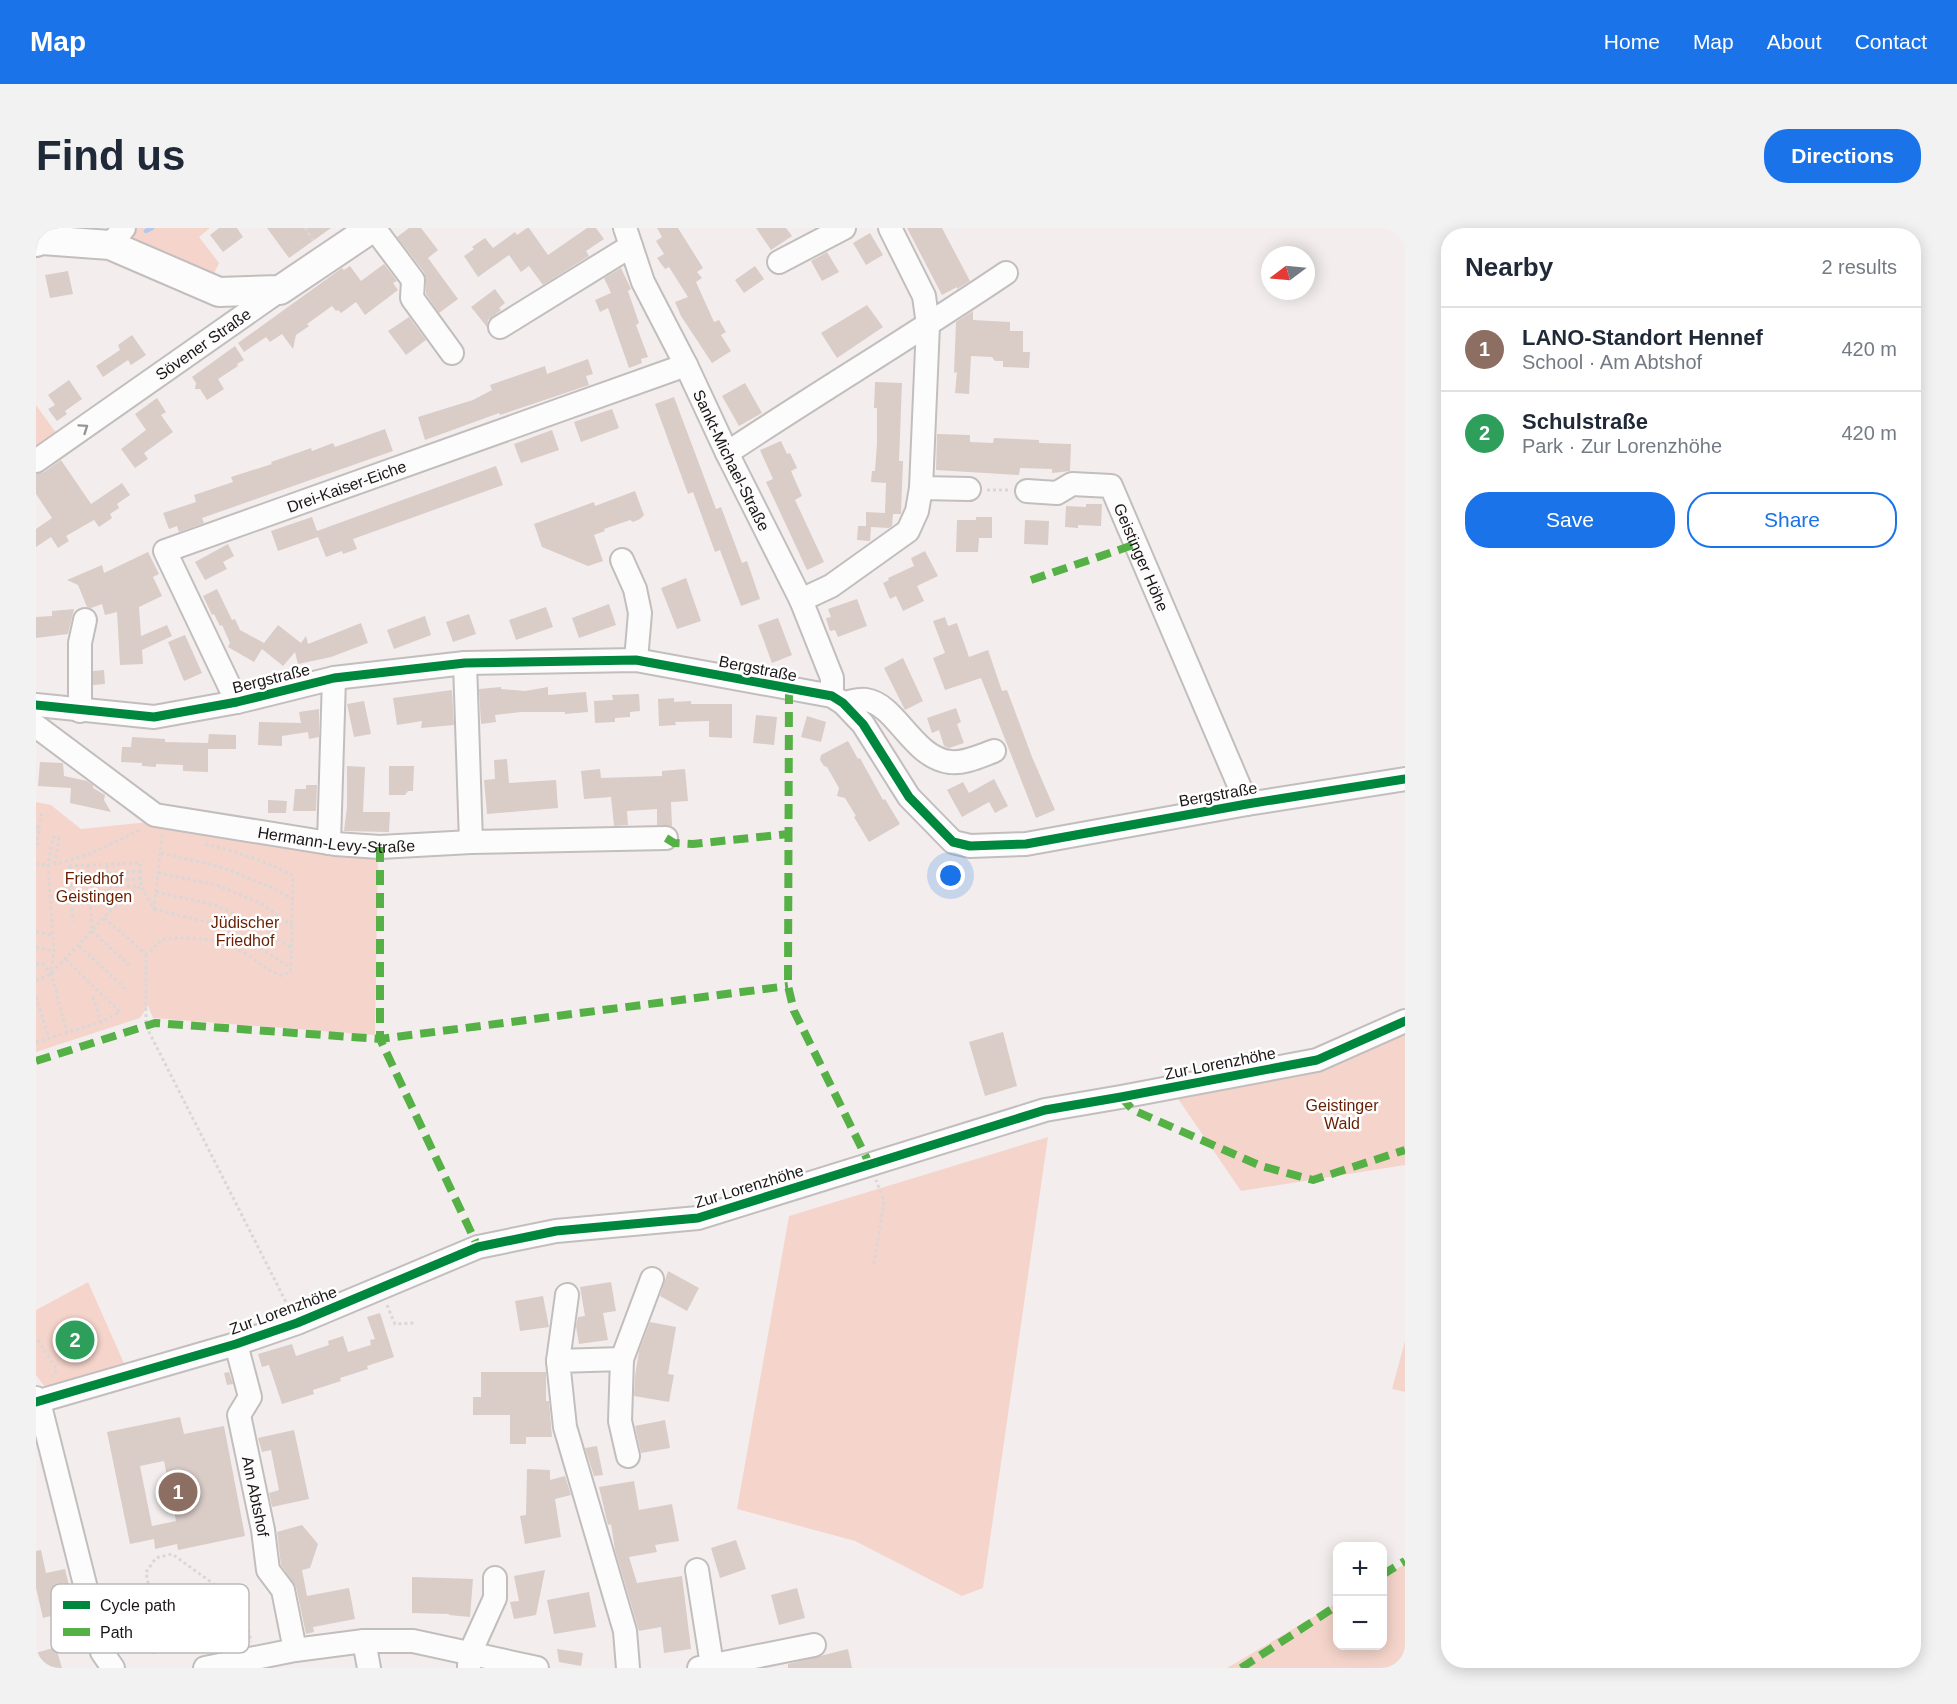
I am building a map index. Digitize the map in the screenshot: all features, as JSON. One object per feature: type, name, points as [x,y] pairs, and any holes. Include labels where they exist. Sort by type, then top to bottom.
[{"type":"main road","name":"Sövener Straße","points":[[280,290],[373,228]]},
{"type":"main road","points":[[36,242],[117,236],[219,292],[280,290]]},
{"type":"street","name":"Sövener Straße","points":[[373,228],[413,280],[412,298],[452,353]]},
{"type":"street","points":[[779,262],[844,228]]},
{"type":"street","points":[[801,600],[831,586],[908,531],[917,511],[921,488],[928,326],[924,296],[890,228]]},
{"type":"street","points":[[500,327],[628,237]]},
{"type":"street","name":"Sankt-Michael-Straße","points":[[628,237],[643,282],[801,600],[838,699]]},
{"type":"street","points":[[727,453],[834,383],[928,326],[1006,273]]},
{"type":"street","name":"Sövener Straße","points":[[36,461],[280,290]]},
{"type":"street","name":"Drei-Kaiser-Eiche","points":[[237,702],[165,551],[686,365]]},
{"type":"street","name":"Geistinger Höhe","points":[[1027,491],[1057,493],[1072,484],[1111,486],[1247,804]]},
{"type":"street","points":[[921,488],[969,489]]},
{"type":"street","points":[[622,560],[635,588],[640,613],[636,660]]},
{"type":"street","points":[[80,711],[80,643],[85,620]]},
{"type":"street","name":"Bergstraße","points":[[36,705],[154,717],[237,702],[334,678],[465,663],[636,660],[838,699],[866,700],[878,704],[933,757],[950,763],[965,761],[994,751]]},
{"type":"street","points":[[465,663],[471,842]]},
{"type":"street","name":"Bergstraße","points":[[329,843],[334,678]]},
{"type":"street","name":"Bergstraße","points":[[838,699],[863,724],[909,797],[953,842],[970,846],[1026,844],[1247,804],[1405,779]]},
{"type":"street","name":"Hermann-Levy-Straße","points":[[36,726],[156,815],[329,843],[380,847],[471,842],[666,838]]},
{"type":"street","name":"Zur Lorenzhöhe","points":[[37,1401],[236,1344],[297,1323],[478,1246],[556,1231],[698,1218],[1045,1110],[1317,1060],[1405,1021]]},
{"type":"street","points":[[628,1456],[620,1421],[622,1359],[652,1279]]},
{"type":"street","points":[[567,1295],[558,1361],[565,1427],[625,1631],[628,1668]]},
{"type":"street","name":"Am Abtshof","points":[[236,1344],[250,1397],[239,1414],[263,1530],[268,1570],[283,1590],[295,1650]]},
{"type":"street","points":[[558,1361],[622,1359]]},
{"type":"street","points":[[37,1401],[84,1584]]},
{"type":"street","points":[[697,1570],[706,1667],[790,1659],[814,1645]]},
{"type":"street","points":[[469,1661],[495,1598],[495,1578]]},
{"type":"street","points":[[364,1641],[369,1668]]},
{"type":"street","points":[[205,1668],[295,1650],[364,1641],[413,1641],[469,1661],[531,1667]]},
{"type":"street","points":[[103,1653],[113,1668]]},
{"type":"path","points":[[969,489],[1027,491]]},
{"type":"path","points":[[36,850],[42,811]]},
{"type":"path","points":[[69,863],[151,825]]},
{"type":"path","points":[[154,909],[162,834]]},
{"type":"path","points":[[56,864],[59,838],[53,837],[48,865],[54,935],[51,974],[67,1032]]},
{"type":"path","points":[[146,954],[162,939],[187,937],[217,941],[244,952],[276,974],[283,976],[290,971],[293,876],[226,849],[205,844]]},
{"type":"path","points":[[161,853],[222,867],[273,888],[293,899]]},
{"type":"path","points":[[69,863],[73,921]]},
{"type":"path","points":[[36,864],[140,863],[141,886],[154,909],[211,923],[252,943],[291,968]]},
{"type":"path","points":[[88,865],[92,930],[129,965]]},
{"type":"path","points":[[107,865],[110,911]]},
{"type":"path","points":[[108,873],[140,871]]},
{"type":"path","points":[[158,873],[217,885],[262,904],[293,927]]},
{"type":"path","points":[[108,880],[141,879]]},
{"type":"path","points":[[109,888],[141,886]]},
{"type":"path","points":[[36,981],[51,974],[110,911],[141,886]]},
{"type":"path","points":[[156,892],[215,905],[258,924],[291,948]]},
{"type":"path","points":[[104,918],[146,954],[146,1026],[297,1323]]},
{"type":"path","points":[[217,941],[224,929]]},
{"type":"path","points":[[36,932],[54,935]]},
{"type":"path","points":[[36,946],[54,951]]},
{"type":"path","points":[[79,946],[128,991]]},
{"type":"path","points":[[36,1042],[100,1022],[120,1011],[65,960]]},
{"type":"path","points":[[36,964],[43,964],[51,974]]},
{"type":"path","points":[[36,997],[49,1038]]},
{"type":"path","points":[[93,997],[100,1022]]},
{"type":"path","points":[[870,1165],[884,1201],[874,1264]]},
{"type":"path","points":[[380,1288],[395,1324],[414,1323]]},
{"type":"path","points":[[38,1340],[57,1370],[51,1380]]},
{"type":"path","points":[[148,1584],[146,1572],[156,1558],[172,1554],[214,1584]]},
{"type":"path","points":[[249,1633],[254,1658]]},
{"type":"green space","points":[[136,228],[210,228],[199,237],[219,263],[210,282],[121,242]]},
{"type":"green space","points":[[36,405],[57,434],[36,449]]},
{"type":"green space","name":"Jüdischer Friedhof","points":[[36,802],[51,805],[81,829],[158,821],[378,854],[375,1035],[153,1018],[148,1006],[140,1018],[36,1052]]},
{"type":"green space","name":"Geistinger Wald","points":[[1405,1022],[1405,1165],[1241,1191],[1170,1087],[1317,1060]]},
{"type":"green space","points":[[1048,1137],[983,1588],[962,1596],[855,1541],[737,1509],[789,1216]]},
{"type":"green space","points":[[88,1282],[127,1370],[50,1394],[36,1375],[36,1310]]},
{"type":"green space","points":[[1405,1341],[1405,1392],[1392,1389]]},
{"type":"green space","points":[[1405,1564],[1405,1668],[1227,1668],[1333,1605],[1333,1650],[1387,1650],[1387,1575]]},
{"type":"building","points":[[219,228],[237,228],[243,237],[223,252],[210,235]]},
{"type":"building","points":[[267,228],[331,228],[289,258]]},
{"type":"building","points":[[409,228],[421,228],[438,250],[428,258],[458,299],[439,313],[426,294],[424,272],[397,237]]},
{"type":"building","points":[[527,228],[548,255],[587,228],[596,228],[604,239],[586,251],[589,256],[543,285],[529,266],[521,272],[509,255],[478,277],[464,256],[474,249],[472,247],[485,238],[493,248],[515,232],[517,235]]},
{"type":"building","points":[[657,228],[678,228],[703,268],[697,272],[702,278],[696,282],[714,322],[719,320],[726,332],[721,335],[731,351],[712,363],[681,316],[675,302],[688,297],[669,267],[665,269],[657,258],[664,254],[656,241],[662,237]]},
{"type":"building","points":[[756,228],[786,228],[792,236],[771,250]]},
{"type":"building","points":[[907,228],[942,228],[970,281],[942,295]]},
{"type":"building","points":[[870,233],[883,255],[866,265],[853,243]]},
{"type":"building","points":[[827,252],[839,272],[822,281],[811,261]]},
{"type":"building","points":[[384,264],[397,281],[393,283],[398,290],[365,315],[356,302],[341,313],[332,306],[296,335],[293,349],[282,334],[270,342],[266,337],[244,352],[238,343],[342,268],[344,270],[350,266],[361,281]]},
{"type":"building","points":[[755,266],[764,279],[744,293],[735,280]]},
{"type":"building","points":[[621,268],[631,289],[628,291],[639,323],[636,325],[648,357],[641,359],[642,363],[629,368],[608,308],[600,312],[595,300],[611,293],[604,278]]},
{"type":"building","points":[[68,271],[73,294],[50,298],[45,275]]},
{"type":"building","points":[[495,289],[505,303],[499,308],[501,310],[488,320],[487,327],[471,307]]},
{"type":"building","points":[[867,305],[883,327],[837,358],[821,333]]},
{"type":"building","points":[[973,311],[973,320],[1010,322],[1010,331],[1023,331],[1023,352],[1030,352],[1029,368],[1003,367],[1003,361],[995,361],[992,357],[971,356],[969,394],[955,393],[956,322]]},
{"type":"building","points":[[409,317],[426,340],[406,355],[388,331]]},
{"type":"building","points":[[132,335],[146,355],[131,365],[128,360],[103,377],[96,366],[120,350],[118,345]]},
{"type":"building","points":[[235,346],[244,360],[218,379],[224,389],[207,400],[200,389],[195,389],[196,383],[192,377]]},
{"type":"building","points":[[588,359],[593,374],[586,376],[589,385],[500,415],[499,413],[425,440],[418,417],[473,400],[492,390],[490,385],[545,366],[547,374]]},
{"type":"building","points":[[69,380],[82,399],[65,411],[67,414],[57,421],[48,409],[55,405],[48,395]]},
{"type":"building","points":[[875,382],[902,383],[899,461],[903,461],[901,514],[893,514],[892,526],[889,528],[871,527],[870,541],[857,540],[858,526],[866,526],[866,512],[885,513],[886,483],[871,482],[872,471],[875,471],[877,443],[877,408],[874,408]]},
{"type":"building","points":[[745,383],[762,413],[739,426],[722,396]]},
{"type":"building","points":[[674,397],[716,509],[721,507],[742,563],[747,561],[760,599],[741,606],[720,550],[715,552],[693,492],[688,494],[655,404]]},
{"type":"building","points":[[157,398],[166,412],[161,415],[173,432],[144,453],[148,459],[135,468],[121,449],[146,430],[135,414]]},
{"type":"building","points":[[612,409],[619,428],[581,442],[574,422]]},
{"type":"building","points":[[385,429],[393,451],[202,518],[204,523],[179,532],[177,526],[169,529],[163,513],[196,502],[194,495],[233,482],[231,477],[311,448],[312,451],[333,443],[335,447]]},
{"type":"building","points":[[552,430],[559,450],[521,463],[514,444]]},
{"type":"building","points":[[937,434],[970,435],[970,442],[993,443],[994,438],[1071,444],[1070,471],[1052,473],[1052,469],[1020,468],[1019,475],[936,470]]},
{"type":"building","points":[[781,441],[797,468],[791,471],[802,496],[795,500],[824,562],[807,570],[766,482],[773,479],[760,450]]},
{"type":"building","points":[[61,460],[91,504],[122,483],[130,495],[117,504],[119,508],[110,514],[112,518],[99,527],[94,520],[66,536],[69,541],[58,548],[51,537],[36,547],[36,529],[52,518],[36,494],[36,474],[44,472]]},
{"type":"building","points":[[496,466],[503,485],[353,539],[357,549],[343,554],[342,551],[326,557],[318,537],[278,551],[271,531],[312,517],[317,531]]},
{"type":"building","points":[[635,491],[644,515],[633,522],[630,520],[594,535],[603,561],[588,566],[542,547],[534,524],[594,502],[595,506]]},
{"type":"building","points":[[1086,504],[1102,504],[1101,526],[1065,527],[1066,506],[1086,507]]},
{"type":"building","points":[[976,517],[992,517],[992,538],[979,538],[978,552],[956,552],[957,520],[976,520]]},
{"type":"building","points":[[1025,520],[1049,521],[1048,545],[1024,544]]},
{"type":"building","points":[[228,544],[234,556],[223,562],[227,569],[205,580],[195,562]]},
{"type":"building","points":[[925,551],[938,576],[917,586],[924,601],[903,611],[896,596],[890,599],[883,583],[889,580],[888,578],[914,566],[911,558]]},
{"type":"building","points":[[148,552],[159,574],[153,577],[162,596],[139,607],[141,636],[167,625],[172,636],[142,650],[143,664],[120,665],[117,612],[105,615],[102,604],[87,607],[78,585],[67,580],[102,565],[104,573]]},
{"type":"building","points":[[686,578],[701,621],[677,629],[661,588]]},
{"type":"building","points":[[217,589],[232,620],[235,619],[240,630],[264,643],[278,625],[301,643],[306,636],[308,644],[361,623],[368,643],[331,657],[298,664],[295,652],[283,666],[262,649],[254,662],[228,647],[230,643],[222,625],[220,626],[214,614],[212,615],[203,596]]},
{"type":"building","points":[[857,599],[867,626],[838,637],[835,630],[830,631],[826,618],[831,617],[828,609]]},
{"type":"building","points":[[609,604],[616,625],[579,638],[572,618]]},
{"type":"building","points":[[546,607],[553,627],[516,640],[509,620]]},
{"type":"building","points":[[74,609],[68,634],[36,638],[36,617],[52,616],[52,611]]},
{"type":"building","points":[[469,614],[476,634],[453,642],[446,622]]},
{"type":"building","points":[[425,616],[431,635],[394,649],[387,630]]},
{"type":"building","points":[[945,617],[948,626],[957,623],[969,657],[988,650],[1002,691],[1007,690],[1055,810],[1036,818],[981,678],[945,690],[933,658],[945,653],[933,621]]},
{"type":"building","points":[[778,618],[792,655],[772,663],[758,625]]},
{"type":"building","points":[[185,635],[202,673],[184,681],[168,642]]},
{"type":"building","points":[[903,658],[923,701],[905,710],[884,668]]},
{"type":"building","points":[[104,670],[105,684],[93,685],[93,671]]},
{"type":"building","points":[[501,687],[501,689],[525,691],[548,687],[548,695],[586,692],[588,712],[565,714],[565,712],[521,712],[495,715],[496,722],[481,724],[479,689]]},
{"type":"building","points":[[452,690],[454,725],[421,728],[422,721],[397,725],[393,698]]},
{"type":"building","points":[[639,694],[640,711],[630,712],[630,717],[615,718],[615,722],[595,723],[594,701],[613,700],[612,695]]},
{"type":"building","points":[[674,698],[674,702],[691,701],[691,704],[732,704],[732,738],[709,737],[709,721],[675,722],[676,725],[659,726],[658,699]]},
{"type":"building","points":[[364,701],[371,734],[354,737],[347,704]]},
{"type":"building","points":[[956,708],[961,722],[957,724],[964,743],[949,748],[944,746],[939,730],[932,733],[927,718]]},
{"type":"building","points":[[319,709],[319,737],[309,739],[308,732],[282,736],[282,746],[258,745],[259,722],[301,723],[299,712]]},
{"type":"building","points":[[756,715],[777,717],[774,745],[753,743]]},
{"type":"building","points":[[807,716],[826,722],[821,742],[801,737]]},
{"type":"building","points":[[209,734],[236,735],[236,749],[208,749],[208,772],[183,771],[183,765],[156,764],[156,767],[142,766],[142,763],[121,762],[122,747],[131,747],[132,737],[165,739],[165,742],[208,743]]},
{"type":"building","points":[[848,741],[900,824],[869,842],[845,798],[837,796],[839,788],[827,767],[820,760],[821,755]]},
{"type":"building","points":[[507,759],[509,783],[556,780],[558,808],[487,814],[484,780],[495,779],[494,760]]},
{"type":"building","points":[[40,762],[63,763],[64,776],[87,781],[93,785],[93,788],[105,795],[104,800],[111,812],[70,803],[71,788],[38,786]]},
{"type":"building","points":[[347,766],[365,767],[363,812],[390,812],[389,832],[344,831],[347,807]]},
{"type":"building","points":[[389,766],[414,766],[413,791],[408,791],[405,795],[389,795]]},
{"type":"building","points":[[600,769],[601,778],[662,776],[662,771],[685,769],[688,801],[671,802],[672,826],[657,825],[657,809],[627,811],[628,825],[614,826],[611,797],[584,799],[581,771]]},
{"type":"building","points":[[994,779],[1008,806],[995,813],[989,802],[962,817],[947,790],[963,782],[969,793]]},
{"type":"building","points":[[306,785],[317,785],[316,811],[293,811],[295,789],[306,789]]},
{"type":"building","points":[[268,800],[287,801],[286,813],[268,813]]},
{"type":"building","points":[[1003,1032],[1017,1086],[985,1096],[969,1042]]},
{"type":"building","points":[[668,1271],[699,1288],[687,1311],[660,1296]]},
{"type":"building","points":[[611,1282],[616,1311],[603,1313],[608,1340],[579,1344],[576,1326],[578,1317],[585,1316],[580,1287]]},
{"type":"building","points":[[543,1296],[549,1327],[520,1331],[515,1301]]},
{"type":"building","points":[[380,1313],[394,1357],[340,1378],[341,1381],[313,1390],[314,1394],[282,1404],[269,1365],[262,1367],[258,1354],[292,1344],[296,1356],[329,1345],[328,1341],[343,1336],[348,1352],[371,1345],[370,1340],[375,1339],[367,1317]]},
{"type":"building","points":[[650,1322],[676,1327],[668,1374],[674,1375],[669,1402],[634,1396],[639,1351]]},
{"type":"building","points":[[229,1372],[233,1384],[227,1385],[224,1373]]},
{"type":"building","points":[[481,1372],[546,1372],[546,1401],[549,1401],[552,1437],[526,1437],[526,1444],[510,1444],[510,1415],[473,1415],[473,1397],[481,1397]]},
{"type":"building","points":[[180,1417],[184,1434],[224,1426],[245,1536],[178,1550],[177,1544],[155,1549],[154,1539],[130,1544],[107,1432]],"holes":[[[164,1461],[176,1521],[152,1526],[140,1466]]]},
{"type":"building","points":[[665,1420],[670,1448],[641,1453],[635,1426]]},
{"type":"building","points":[[294,1430],[309,1499],[272,1507],[269,1493],[279,1490],[271,1450],[262,1452],[258,1438]]},
{"type":"building","points":[[597,1446],[603,1475],[594,1476],[585,1448]]},
{"type":"building","points":[[527,1469],[550,1470],[550,1480],[565,1476],[571,1495],[555,1499],[561,1537],[525,1544],[520,1516],[526,1515]]},
{"type":"building","points":[[634,1481],[639,1510],[672,1504],[679,1541],[655,1545],[657,1552],[629,1557],[637,1583],[682,1576],[691,1649],[664,1653],[661,1627],[639,1631],[599,1487]]},
{"type":"building","points":[[302,1525],[318,1544],[310,1568],[302,1570],[307,1596],[349,1588],[355,1619],[313,1627],[314,1632],[306,1634],[296,1587],[281,1565],[277,1532]]},
{"type":"building","points":[[736,1540],[746,1569],[720,1578],[711,1548]]},
{"type":"building","points":[[41,1550],[46,1573],[65,1569],[69,1584],[51,1584],[51,1616],[43,1618],[36,1588],[36,1551]]},
{"type":"building","points":[[545,1570],[536,1615],[514,1619],[510,1602],[519,1601],[514,1576]]},
{"type":"building","points":[[412,1577],[473,1579],[470,1617],[412,1613]]},
{"type":"building","points":[[797,1588],[805,1618],[779,1625],[771,1595]]},
{"type":"building","points":[[589,1592],[596,1627],[554,1634],[547,1600]]},
{"type":"building","points":[[51,1648],[51,1653],[58,1653],[62,1668],[40,1668],[36,1653]]},
{"type":"building","points":[[557,1649],[583,1653],[581,1666],[559,1662]]},
{"type":"building","points":[[848,1649],[852,1668],[788,1668],[788,1664]]},
{"type":"waterway","points":[[146,231],[152,228]]},
{"type":"marked path","points":[[1031,580],[1136,544]]},
{"type":"marked path","points":[[789,689],[788,986],[794,1011],[870,1165]]},
{"type":"marked path","points":[[666,838],[674,843],[693,844],[788,834]]},
{"type":"marked path","points":[[380,847],[380,1039],[478,1247]]},
{"type":"marked path","points":[[36,1061],[155,1023],[380,1039],[788,986]]},
{"type":"marked path","points":[[1121,1097],[1133,1110],[1261,1166],[1313,1180],[1405,1150]]},
{"type":"marked path","points":[[1387,1572],[1405,1561]]},
{"type":"marked path","points":[[1241,1668],[1333,1608]]},
{"type":"cycle path","points":[[36,705],[154,717],[237,702],[334,678],[465,663],[636,660],[832,696],[843,703],[863,724],[909,797],[953,842],[970,846],[1026,844],[1247,804],[1405,779]]},
{"type":"cycle path","points":[[36,1402],[236,1344],[297,1323],[478,1247],[556,1231],[698,1218],[1045,1110],[1317,1060],[1405,1021]]},
{"type":"place","name":"Schulstraße","points":[[75,1340]]},
{"type":"place","name":"LANO-Standort Hennef","points":[[178,1492]]},
{"type":"park label","name":"Friedhof Geistingen","points":[[94,887]]}]
